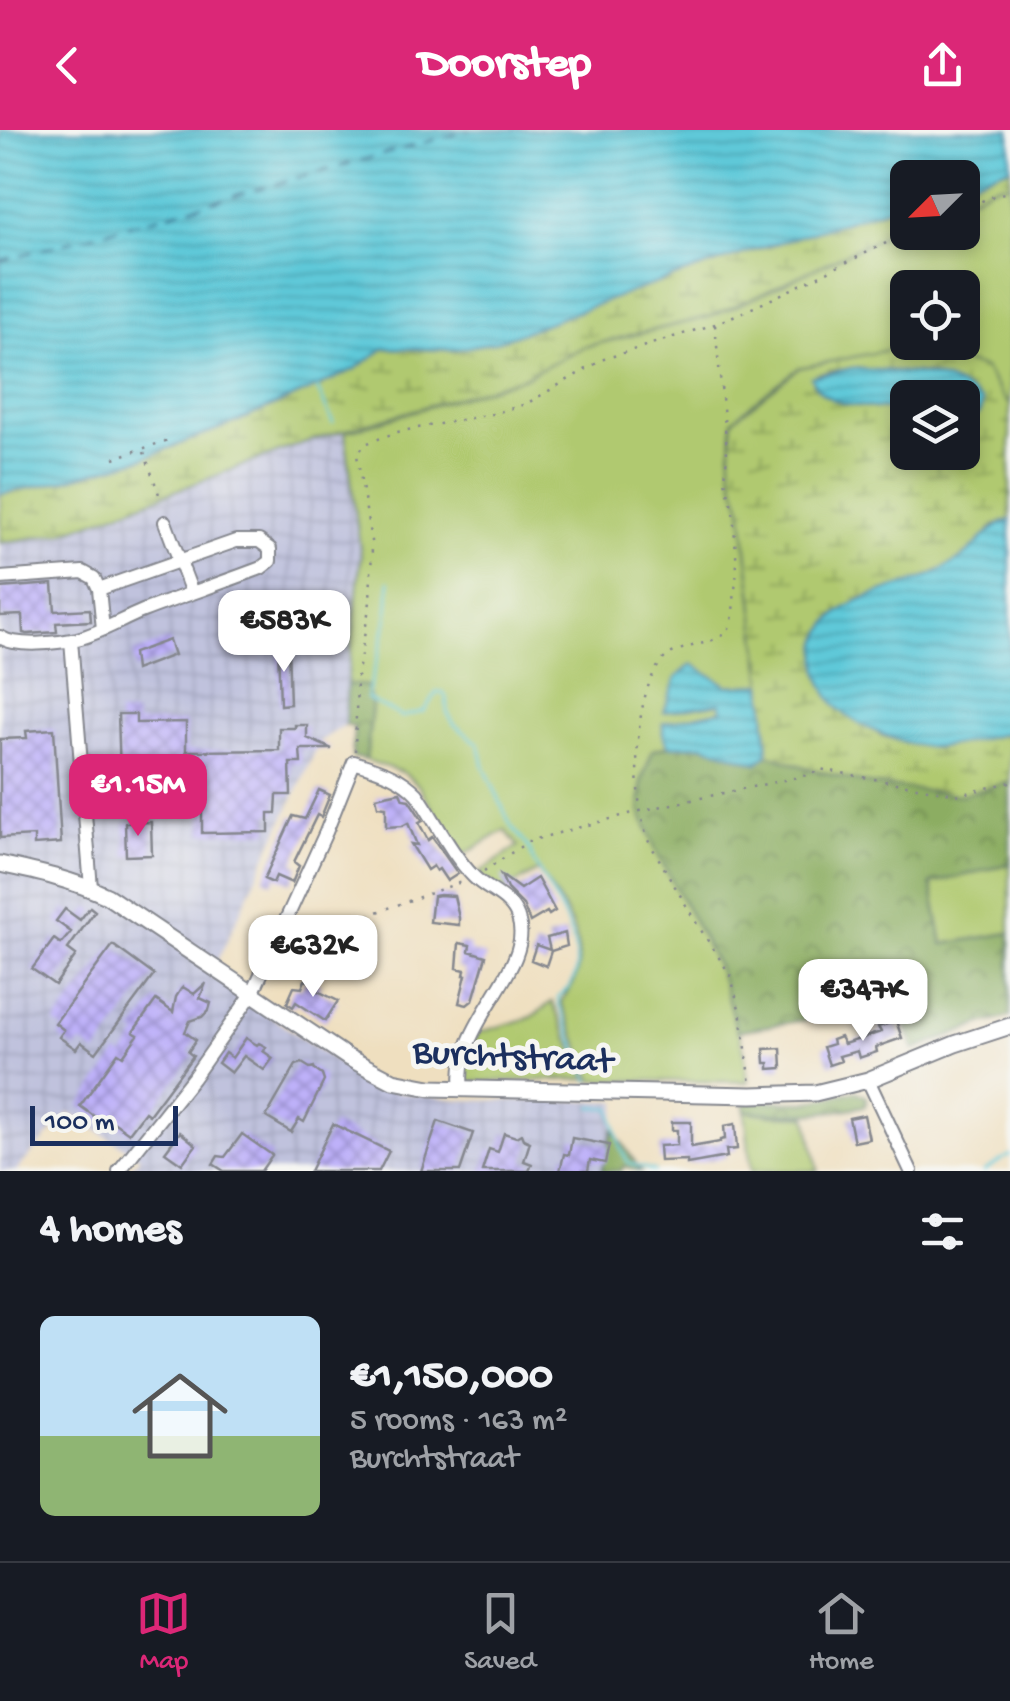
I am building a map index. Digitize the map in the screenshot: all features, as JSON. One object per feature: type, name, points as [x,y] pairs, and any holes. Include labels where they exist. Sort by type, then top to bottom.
[{"type":"main road","name":"Burchtstraat","points":[[0,864],[54,876],[108,896],[256,986],[347,1058],[394,1081],[430,1088],[815,1093],[868,1080],[1010,1026]]},
{"type":"street","points":[[165,522],[192,594]]},
{"type":"street","points":[[0,638],[16,644],[72,640],[267,566],[272,554],[259,541],[244,540],[99,590]]},
{"type":"street","points":[[0,578],[84,572],[94,578],[99,590],[103,629]]},
{"type":"street","points":[[72,640],[91,888]]},
{"type":"street","points":[[119,1171],[193,1078],[256,986],[354,762],[408,783],[474,877],[513,908],[520,920],[518,951],[464,1048],[462,1088]]},
{"type":"street","points":[[868,1080],[911,1171]]},
{"type":"path","points":[[980,202],[1010,192]]},
{"type":"path","points":[[354,762],[356,678],[370,602],[372,547],[357,455],[365,444],[397,432],[507,411],[604,359],[715,324],[890,241]]},
{"type":"path","points":[[715,324],[727,449],[725,481],[733,510],[737,569],[732,622],[730,630],[720,636],[674,651],[655,670],[645,698],[637,788],[642,828],[648,842],[731,976],[742,1021],[752,1095]]},
{"type":"path","points":[[114,458],[168,440]]},
{"type":"path","points":[[142,449],[160,497]]},
{"type":"path","points":[[256,986],[306,948],[358,918],[474,877],[529,841],[820,769],[960,796],[1010,782]]},
{"type":"shaded area","points":[[345,432],[361,556],[345,725],[320,741],[211,975],[339,1063],[397,1092],[463,1100],[618,1101],[601,1171],[127,1171],[140,1157],[69,1113],[16,1171],[0,1171],[0,543],[63,533],[303,443]]},
{"type":"green space","points":[[1010,167],[1010,183],[980,192],[980,178]]},
{"type":"green space","points":[[1010,183],[1010,405],[984,368],[832,362],[799,368],[733,420],[731,464],[742,507],[763,684],[728,686],[692,664],[721,703],[722,711],[663,723],[669,746],[653,750],[698,926],[725,985],[744,1050],[748,1082],[593,1080],[561,1002],[578,967],[576,937],[547,883],[538,871],[502,892],[478,874],[518,846],[505,830],[462,856],[418,785],[404,773],[366,760],[372,706],[367,687],[347,684],[361,556],[345,432],[522,378],[583,347],[712,316],[890,232],[890,250],[980,250],[980,192]]},
{"type":"green space","points":[[890,207],[890,232],[712,316],[583,347],[522,378],[303,443],[63,533],[0,543],[0,494],[146,457],[310,390],[355,369],[385,348],[453,350]]},
{"type":"green space","points":[[890,350],[890,360],[956,360],[984,368],[1010,405],[1010,520],[994,526],[954,563],[920,580],[865,598],[833,618],[825,630],[828,694],[840,710],[883,736],[933,748],[1010,733],[1010,782],[960,795],[869,784],[768,754],[742,507],[731,464],[733,420],[799,368]]},
{"type":"green space","points":[[347,684],[367,686],[372,706],[366,760],[352,757],[354,727],[345,725]]},
{"type":"green space","points":[[703,745],[757,763],[768,754],[869,784],[960,795],[1010,782],[1010,864],[931,884],[943,944],[1010,933],[1010,1017],[914,1050],[896,1005],[737,1031],[718,967],[657,853],[640,811],[642,779],[653,750]]},
{"type":"green space","points":[[1010,864],[1010,933],[943,944],[931,883]]},
{"type":"green space","points":[[552,1002],[587,1079],[466,1082],[464,1069],[477,1033],[532,1017]]},
{"type":"green space","points":[[856,1091],[867,1097],[865,1106],[805,1114],[745,1111],[745,1101],[807,1102]]},
{"type":"green space","points":[[745,1111],[807,1116],[818,1171],[751,1171]]},
{"type":"green space","points":[[613,1130],[641,1171],[624,1166],[621,1171],[601,1171]]},
{"type":"water","points":[[0,130],[1010,130],[1010,167],[980,178],[980,160],[890,160],[890,207],[733,257],[499,341],[453,350],[385,348],[355,369],[310,390],[146,457],[0,494]]},
{"type":"water","points":[[852,368],[946,380],[890,380],[890,409],[839,402],[817,388],[811,377]]},
{"type":"water","points":[[1010,520],[1010,733],[954,745],[924,746],[870,729],[838,708],[824,687],[818,663],[820,639],[833,618],[862,599],[947,567]]},
{"type":"water","points":[[692,664],[728,686],[763,684],[768,754],[757,763],[703,745],[669,746],[663,723],[722,710],[720,703],[664,712],[676,678]]},
{"type":"building","points":[[53,584],[55,611],[90,609],[91,621],[56,623],[57,632],[27,634],[23,633],[22,615],[0,616],[0,588]]},
{"type":"building","points":[[169,640],[174,655],[135,670],[133,653]]},
{"type":"building","points":[[288,645],[290,704],[280,705],[278,646]]},
{"type":"building","points":[[118,714],[136,714],[136,723],[186,722],[186,751],[279,750],[279,728],[295,725],[307,725],[307,738],[332,749],[300,749],[301,763],[290,763],[291,795],[277,795],[276,813],[269,813],[269,832],[202,833],[202,774],[120,775]]},
{"type":"building","points":[[54,729],[61,843],[34,845],[34,836],[0,838],[0,739],[27,738],[26,731]]},
{"type":"building","points":[[319,790],[330,795],[294,862],[299,866],[292,883],[276,876],[273,883],[264,879],[293,816],[305,819]]},
{"type":"building","points":[[400,792],[423,821],[419,823],[428,840],[432,837],[458,874],[447,881],[439,869],[436,871],[433,866],[427,870],[411,844],[417,845],[408,823],[386,827],[386,807],[378,806],[376,797]]},
{"type":"building","points":[[151,822],[152,855],[126,856],[125,823]]},
{"type":"building","points":[[501,875],[520,889],[537,878],[555,911],[530,922]]},
{"type":"building","points":[[433,896],[454,896],[459,925],[430,922]]},
{"type":"building","points":[[90,907],[95,911],[68,949],[76,955],[55,985],[32,969],[54,939],[61,944],[71,932],[56,921],[65,909],[80,920]]},
{"type":"building","points":[[565,933],[567,946],[551,951],[546,966],[531,960],[536,945],[550,950],[547,938]]},
{"type":"building","points":[[459,943],[486,956],[473,1000],[467,1005],[459,1003],[466,975],[465,970],[457,968]]},
{"type":"building","points":[[113,945],[154,975],[96,1053],[81,1042],[76,1049],[59,1037],[64,1030],[55,1023]]},
{"type":"building","points":[[305,980],[320,984],[318,991],[338,1001],[325,1021],[296,1002],[293,1007],[287,1003],[294,987],[302,988]]},
{"type":"building","points":[[206,983],[200,998],[211,1003],[209,1010],[190,1021],[185,1032],[196,1040],[188,1052],[193,1056],[149,1115],[145,1112],[129,1133],[109,1119],[105,1124],[80,1106],[118,1053],[123,1056],[138,1035],[133,1032],[156,1000],[173,1012],[183,987],[194,994]]},
{"type":"building","points":[[896,1021],[902,1038],[859,1058],[857,1051],[839,1056],[841,1061],[829,1065],[823,1047],[833,1044],[832,1040],[840,1037],[844,1044],[881,1032],[878,1027]]},
{"type":"building","points":[[246,1038],[266,1047],[263,1051],[273,1058],[264,1070],[244,1056],[231,1073],[218,1063],[225,1053],[232,1058]]},
{"type":"building","points":[[781,1048],[782,1068],[769,1069],[764,1049]]},
{"type":"building","points":[[296,1065],[314,1067],[324,1081],[304,1122],[299,1119],[291,1132],[266,1117]]},
{"type":"building","points":[[864,1115],[869,1139],[854,1142],[849,1118]]},
{"type":"building","points":[[438,1121],[473,1133],[460,1171],[421,1171]]},
{"type":"building","points":[[672,1122],[691,1122],[691,1147],[720,1142],[725,1139],[724,1126],[735,1124],[737,1149],[726,1150],[727,1157],[687,1164],[687,1160],[660,1161],[659,1146],[677,1145],[677,1130],[672,1130]]},
{"type":"building","points":[[333,1124],[389,1151],[379,1171],[310,1171]]},
{"type":"building","points":[[180,1132],[196,1145],[182,1164],[165,1152]]},
{"type":"building","points":[[504,1133],[516,1137],[521,1134],[530,1142],[524,1161],[532,1164],[529,1171],[482,1171],[489,1149],[498,1152]]},
{"type":"building","points":[[242,1134],[272,1155],[261,1171],[224,1171],[213,1164],[218,1156],[225,1157]]},
{"type":"building","points":[[572,1138],[609,1145],[605,1163],[590,1160],[588,1171],[560,1171]]},
{"type":"waterway","points":[[317,388],[333,423]]},
{"type":"waterway","points":[[389,581],[385,625],[367,698],[401,717],[424,711],[437,692],[443,692],[454,724],[479,744],[484,766],[511,826],[529,848],[573,939],[576,972],[570,986],[558,997],[590,1082]]},
{"type":"waterway","points":[[592,1107],[611,1108],[621,1150],[629,1163],[655,1171]]},
{"type":"waterway","points":[[984,1171],[1010,1155]]},
{"type":"ferry route","points":[[0,261],[470,130]]}]
